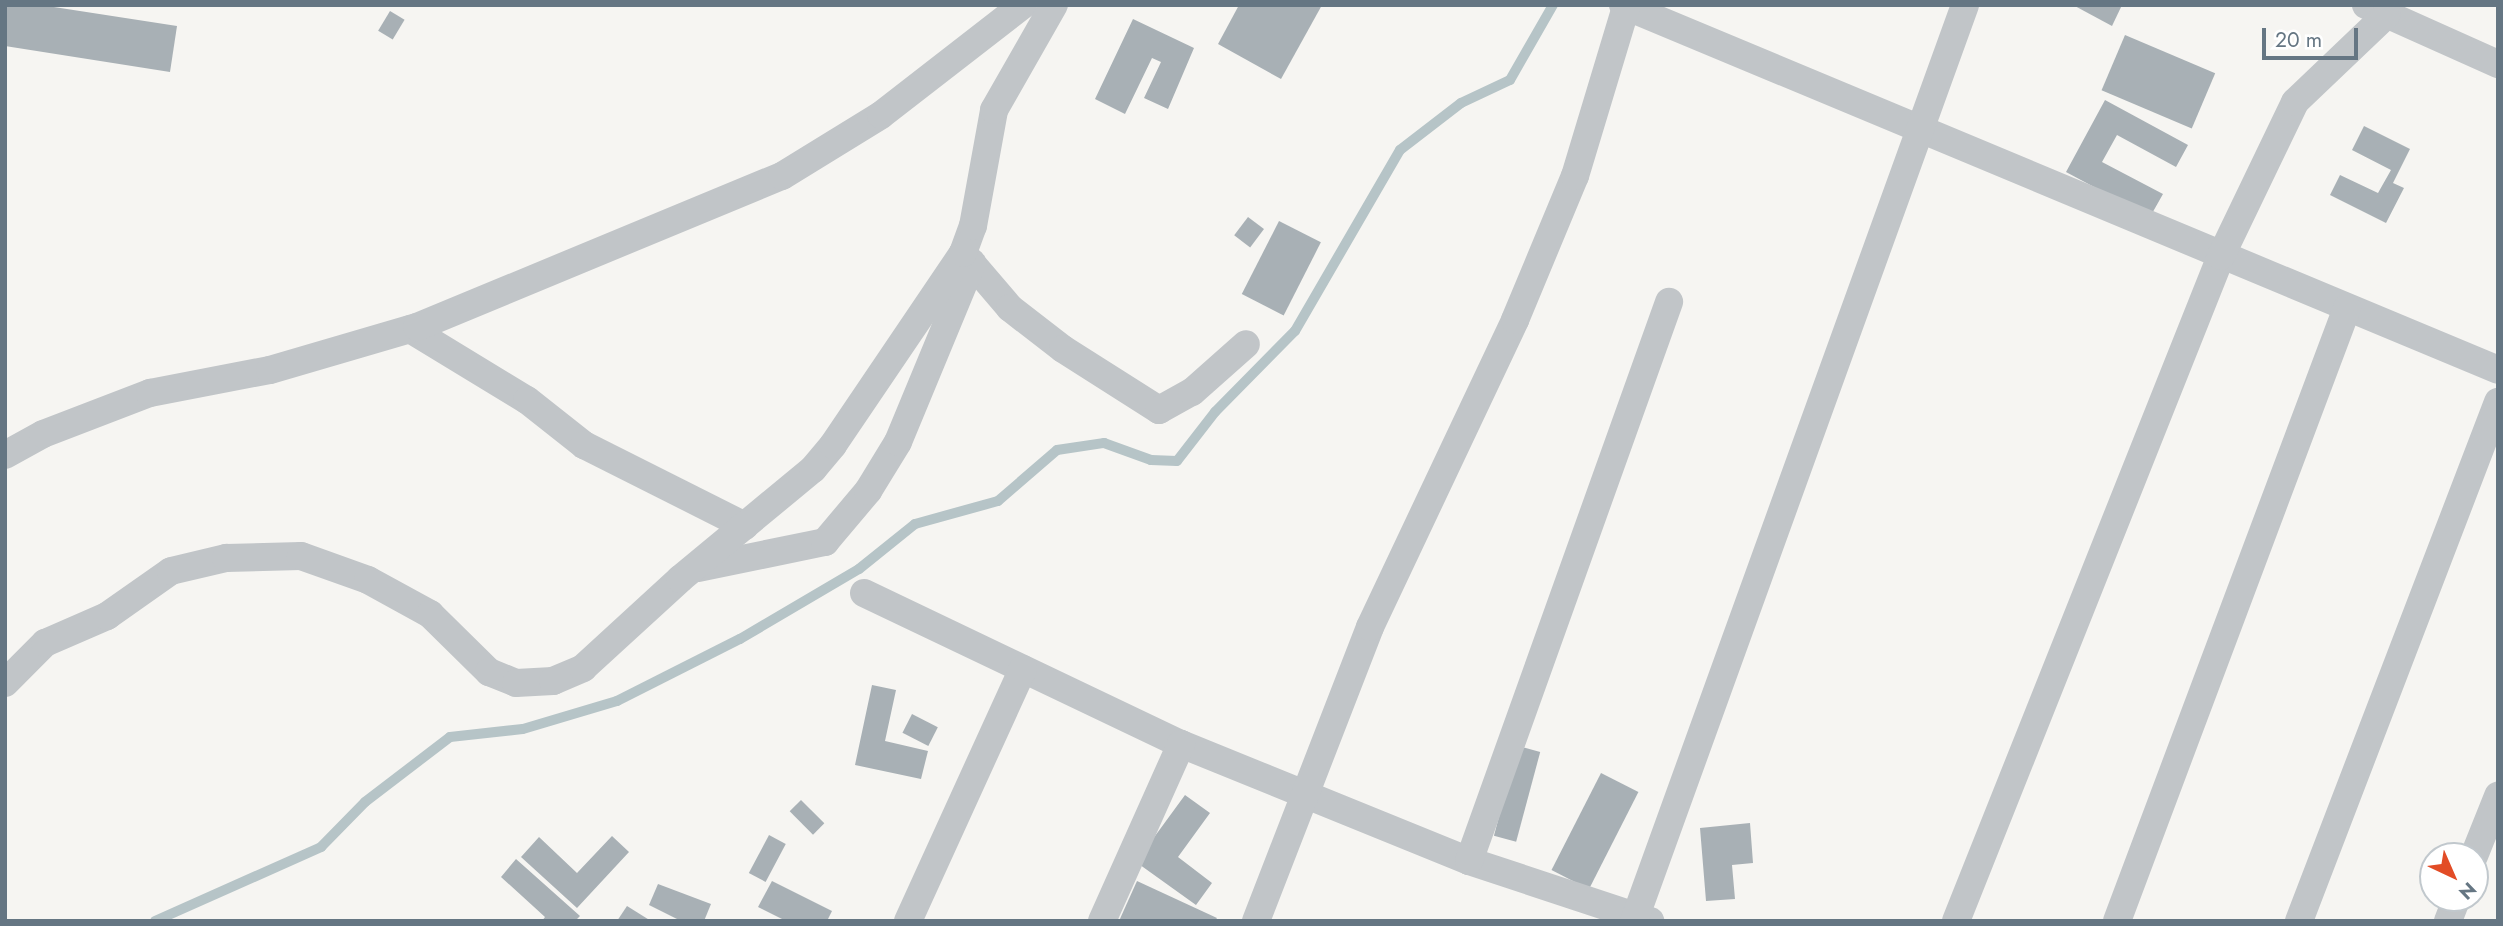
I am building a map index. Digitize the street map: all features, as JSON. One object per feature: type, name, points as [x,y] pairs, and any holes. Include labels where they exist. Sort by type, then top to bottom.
[{"type":"street","points":[[5,455],[43,434],[150,393],[270,370],[410,330],[782,176],[881,115],[1023,5]]},
{"type":"street","points":[[693,569],[825,542],[868,491],[898,442],[968,258],[995,110],[1054,5]]},
{"type":"street","points":[[864,593],[1181,744],[1469,861],[1640,919],[1965,5]]},
{"type":"street","points":[[1256,921],[1370,627],[1515,320],[1575,176],[1624,6],[2498,370]]},
{"type":"street","points":[[1956,921],[2221,256],[2295,102],[2376,9],[2498,64]]},
{"type":"street","points":[[968,258],[1010,308],[1063,349],[1160,410],[1192,392],[1246,344]]},
{"type":"street","points":[[5,683],[45,643],[107,616],[172,570],[226,558],[301,556],[369,580],[429,614],[489,672],[516,683],[553,681],[583,668],[693,569],[813,469],[968,258]]},
{"type":"street","points":[[1469,861],[1669,302]]},
{"type":"street","points":[[2117,921],[2347,308]]},
{"type":"street","points":[[410,330],[527,400],[584,445],[744,526]]},
{"type":"street","points":[[2299,921],[2498,402]]},
{"type":"street","points":[[908,921],[1023,669]]},
{"type":"street","points":[[1102,921],[1181,744]]},
{"type":"street","points":[[2480,842],[2498,796]]},
{"type":"building","points":[[5,5],[41,5],[177,26],[170,72],[5,46]]},
{"type":"building","points":[[1239,5],[1322,5],[1281,79],[1218,44]]},
{"type":"building","points":[[2073,5],[2122,5],[2112,26]]},
{"type":"building","points":[[390,11],[405,20],[393,39],[378,31]]},
{"type":"building","points":[[1133,19],[1194,48],[1168,109],[1144,98],[1161,62],[1152,58],[1125,114],[1095,99]]},
{"type":"building","points":[[2125,35],[2215,73],[2192,129],[2102,90]]},
{"type":"building","points":[[2105,100],[2188,145],[2176,167],[2117,135],[2102,162],[2163,194],[2150,217],[2066,172]]},
{"type":"building","points":[[2364,126],[2410,149],[2393,183],[2404,188],[2386,223],[2330,195],[2340,175],[2378,193],[2391,170],[2352,150]]},
{"type":"building","points":[[1248,217],[1264,229],[1250,247],[1234,235]]},
{"type":"building","points":[[1279,221],[1321,242],[1284,315],[1242,294]]},
{"type":"building","points":[[872,685],[896,690],[885,741],[928,751],[921,779],[855,765]]},
{"type":"building","points":[[912,714],[938,727],[928,746],[902,733]]},
{"type":"building","points":[[1518,746],[1540,752],[1516,842],[1494,836]]},
{"type":"building","points":[[1601,773],[1638,792],[1589,889],[1552,870]]},
{"type":"building","points":[[1185,795],[1210,813],[1178,857],[1212,883],[1196,905],[1136,862]]},
{"type":"building","points":[[801,800],[824,823],[813,835],[790,811]]},
{"type":"building","points":[[1750,823],[1753,863],[1732,865],[1735,899],[1706,901],[1700,828]]},
{"type":"building","points":[[769,835],[786,844],[766,882],[749,873]]},
{"type":"building","points":[[612,836],[629,852],[577,908],[521,857],[539,837],[577,873]]},
{"type":"building","points":[[516,859],[580,916],[575,921],[542,921],[545,917],[501,877]]},
{"type":"building","points":[[772,881],[832,911],[827,921],[786,921],[758,907]]},
{"type":"building","points":[[1137,881],[1217,918],[1215,921],[1119,921]]},
{"type":"building","points":[[658,884],[711,904],[704,921],[681,921],[649,905]]},
{"type":"building","points":[[627,906],[651,921],[617,921]]},
{"type":"waterway","points":[[155,921],[321,847],[365,802],[450,737],[523,729],[617,701],[740,639],[859,569],[915,524],[998,501],[1057,450],[1104,443],[1151,460],[1177,461],[1215,412],[1295,331],[1400,150],[1461,103],[1510,80],[1553,5]]}]
